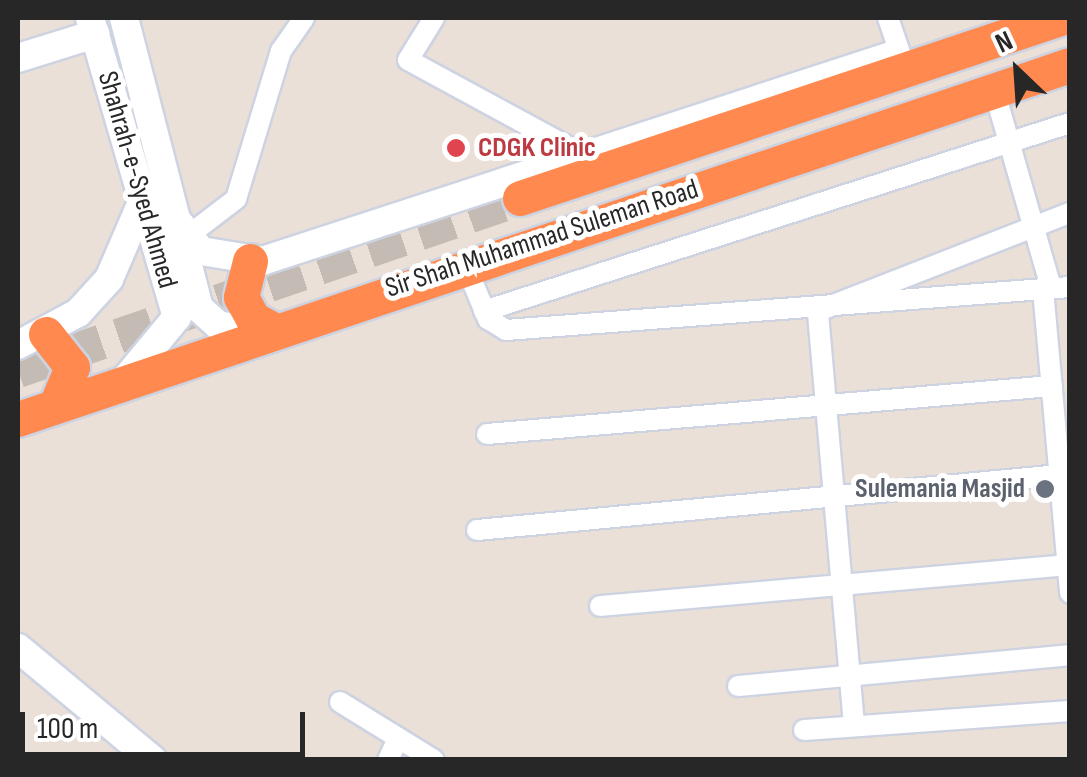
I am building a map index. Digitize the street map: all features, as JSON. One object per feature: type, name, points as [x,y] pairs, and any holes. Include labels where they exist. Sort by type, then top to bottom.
[{"type":"highway","name":"Sir Shah Muhammad Suleman Road","points":[[520,198],[1060,18]]},
{"type":"highway","name":"Sir Shah Muhammad Suleman Road","points":[[18,419],[465,264],[1070,65]]},
{"type":"highway","points":[[250,261],[241,297],[253,319],[268,332]]},
{"type":"highway","points":[[32,340],[72,367],[56,405]]},
{"type":"street","name":"Shahrah-e-Syed Ahmed","points":[[124,18],[199,308],[218,325],[268,332]]},
{"type":"street","points":[[304,18],[281,51],[236,199],[178,225],[201,252],[250,261],[900,53],[1030,18]]},
{"type":"street","points":[[434,18],[408,60],[585,156]]},
{"type":"street","points":[[888,18],[900,53]]},
{"type":"street","name":"Shahrah-e-Syed Ahmed","points":[[92,26],[177,317],[123,382]]},
{"type":"street","points":[[18,58],[92,26]]},
{"type":"street","points":[[994,90],[1055,288],[1060,476],[1066,508],[1070,593]]},
{"type":"street","points":[[484,311],[1070,123]]},
{"type":"street","points":[[32,340],[109,279],[143,200]]},
{"type":"street","points":[[818,311],[1070,213]]},
{"type":"street","points":[[465,264],[484,311],[506,330],[818,311],[1055,288]]},
{"type":"street","points":[[818,311],[854,724]]},
{"type":"street","points":[[487,434],[826,405],[1057,376]]},
{"type":"street","points":[[477,530],[1060,476]]},
{"type":"street","points":[[600,606],[1067,564]]},
{"type":"street","points":[[18,648],[154,760]]},
{"type":"street","points":[[738,686],[1070,654]]},
{"type":"street","points":[[340,702],[434,760]]},
{"type":"street","points":[[804,730],[1070,711]]},
{"type":"street","points":[[388,760],[398,740]]},
{"type":"tunnel","points":[[18,370],[520,198]]},
{"type":"place","name":"CDGK Clinic","points":[[456,148]]},
{"type":"place","name":"Sulemania Masjid","points":[[1045,489]]}]
